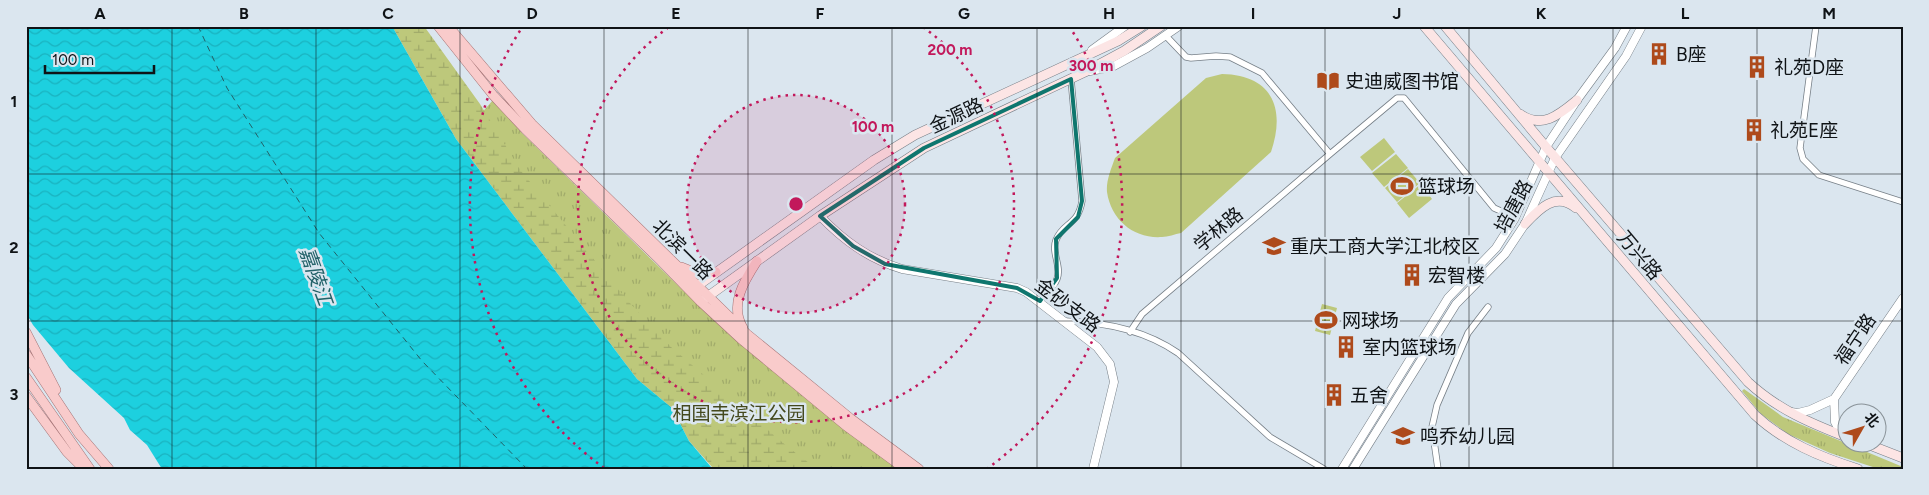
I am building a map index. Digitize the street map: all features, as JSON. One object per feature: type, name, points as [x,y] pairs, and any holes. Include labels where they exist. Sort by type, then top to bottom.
[{"type":"main road","name":"北滨一路","points":[[438,26],[493,95],[525,129],[693,288],[741,340],[905,469]]},
{"type":"main road","name":"北滨一路","points":[[448,26],[532,124],[676,265],[693,288]]},
{"type":"main road","name":"金源路","points":[[693,288],[874,160],[915,135],[1118,41],[1142,26]]},
{"type":"main road","name":"金源路","points":[[704,299],[820,216],[924,148],[1085,72],[1124,51],[1161,26]]},
{"type":"main road","name":"万兴路","points":[[1424,26],[1762,422],[1787,440],[1831,460],[1858,469]]},
{"type":"main road","name":"万兴路","points":[[1444,26],[1748,382],[1765,398],[1786,412],[1836,433]]},
{"type":"main road","points":[[1514,110],[1531,120],[1549,120],[1557,117],[1577,100]]},
{"type":"main road","points":[[1525,224],[1545,204],[1558,201],[1566,202],[1573,206],[1589,220]]},
{"type":"main road","points":[[747,334],[739,320],[738,299],[744,280],[756,261],[748,259],[746,254],[750,248]]},
{"type":"main road","points":[[676,265],[696,273],[716,272]]},
{"type":"main road","name":"北滨一路","points":[[704,299],[850,418],[919,469]]},
{"type":"main road","points":[[26,332],[79,434]]},
{"type":"main road","points":[[26,354],[79,434],[109,469]]},
{"type":"main road","points":[[26,378],[90,469]]},
{"type":"main road","points":[[26,396],[67,452],[84,469]]},
{"type":"main road","points":[[1886,451],[1903,458]]},
{"type":"street","points":[[1078,60],[1125,26]]},
{"type":"street","points":[[1085,72],[1112,67],[1166,36],[1179,26]]},
{"type":"street","name":"培唐路","points":[[1342,469],[1448,298],[1496,248],[1515,218],[1546,147],[1577,100],[1616,48],[1627,26]]},
{"type":"street","name":"培唐路","points":[[1353,469],[1456,304],[1505,254],[1525,224],[1555,158],[1626,56],[1642,26]]},
{"type":"street","points":[[1816,26],[1800,148],[1804,159],[1810,168],[1819,175],[1903,202]]},
{"type":"street","points":[[1166,36],[1186,57],[1230,57],[1262,73],[1330,154]]},
{"type":"street","points":[[1040,301],[1057,278],[1058,272],[1054,247],[1056,239],[1078,217],[1082,201],[1071,79]]},
{"type":"street","name":"学林路","points":[[1130,332],[1142,314],[1398,98],[1404,98],[1494,208],[1503,212]]},
{"type":"street","name":"金砂支路","points":[[820,216],[853,246],[885,264],[902,269],[1016,288],[1040,301],[1104,355],[1110,364],[1114,382],[1093,469]]},
{"type":"street","name":"福宁路","points":[[1834,399],[1903,298]]},
{"type":"street","points":[[1438,469],[1432,436],[1437,405],[1468,333],[1488,307]]},
{"type":"street","points":[[1065,321],[1094,323],[1130,332],[1155,340],[1178,353],[1270,437],[1324,469]]},
{"type":"street","points":[[1786,412],[1798,413],[1810,410],[1834,399],[1836,424]]},
{"type":"highlighted area","points":[[1071,79],[1082,201],[1078,217],[1056,239],[1057,278],[1040,301],[1017,288],[885,264],[853,246],[820,216],[924,148]]},
{"type":"green space","points":[[392,26],[424,26],[480,104],[521,171],[628,301],[671,347],[789,448],[817,469],[717,469],[712,467],[689,441],[672,408],[637,379],[456,139]]},
{"type":"green space","points":[[1222,74],[1253,80],[1271,97],[1277,121],[1271,152],[1181,233],[1164,237],[1152,237],[1133,231],[1119,219],[1109,202],[1107,184],[1115,158],[1206,78]]},
{"type":"green space","name":"相国寺滨江公园","points":[[493,100],[522,133],[737,341],[899,469],[719,469],[673,407],[458,140]]},
{"type":"green space","name":"篮球场","points":[[1384,138],[1395,152],[1372,171],[1360,157]]},
{"type":"green space","name":"篮球场","points":[[1396,154],[1408,168],[1384,187],[1372,173]]},
{"type":"green space","name":"篮球场","points":[[1408,169],[1420,183],[1397,202],[1385,188]]},
{"type":"green space","name":"篮球场","points":[[1421,184],[1432,199],[1409,218],[1397,203]]},
{"type":"green space","name":"网球场","points":[[1322,304],[1337,308],[1330,335],[1315,331]]},
{"type":"green space","points":[[1744,389],[1783,417],[1836,439],[1836,452],[1867,452],[1903,467],[1903,469],[1879,469],[1830,453],[1788,434],[1761,414],[1742,391]]},
{"type":"water","name":"嘉陵江","points":[[26,26],[392,26],[456,139],[637,379],[672,408],[689,441],[711,467],[717,469],[162,469],[147,445],[130,430],[124,418],[69,368],[33,325],[26,313]]},
{"type":"ferry route","points":[[198,26],[227,88],[319,233],[422,361],[527,469]]},
{"type":"place","name":"B座","points":[[1659,54]]},
{"type":"place","name":"礼苑D座","points":[[1757,67]]},
{"type":"place","name":"史迪威图书馆","points":[[1328,81]]},
{"type":"place","name":"礼苑E座","points":[[1754,130]]},
{"type":"place","name":"篮球场","points":[[1402,186]]},
{"type":"place","name":"重庆工商大学江北校区","points":[[1274,246]]},
{"type":"place","name":"宏智楼","points":[[1412,275]]},
{"type":"place","name":"网球场","points":[[1326,320]]},
{"type":"place","name":"室内篮球场","points":[[1346,347]]},
{"type":"place","name":"五舍","points":[[1334,395]]},
{"type":"place","name":"鸣乔幼儿园","points":[[1403,436]]}]
